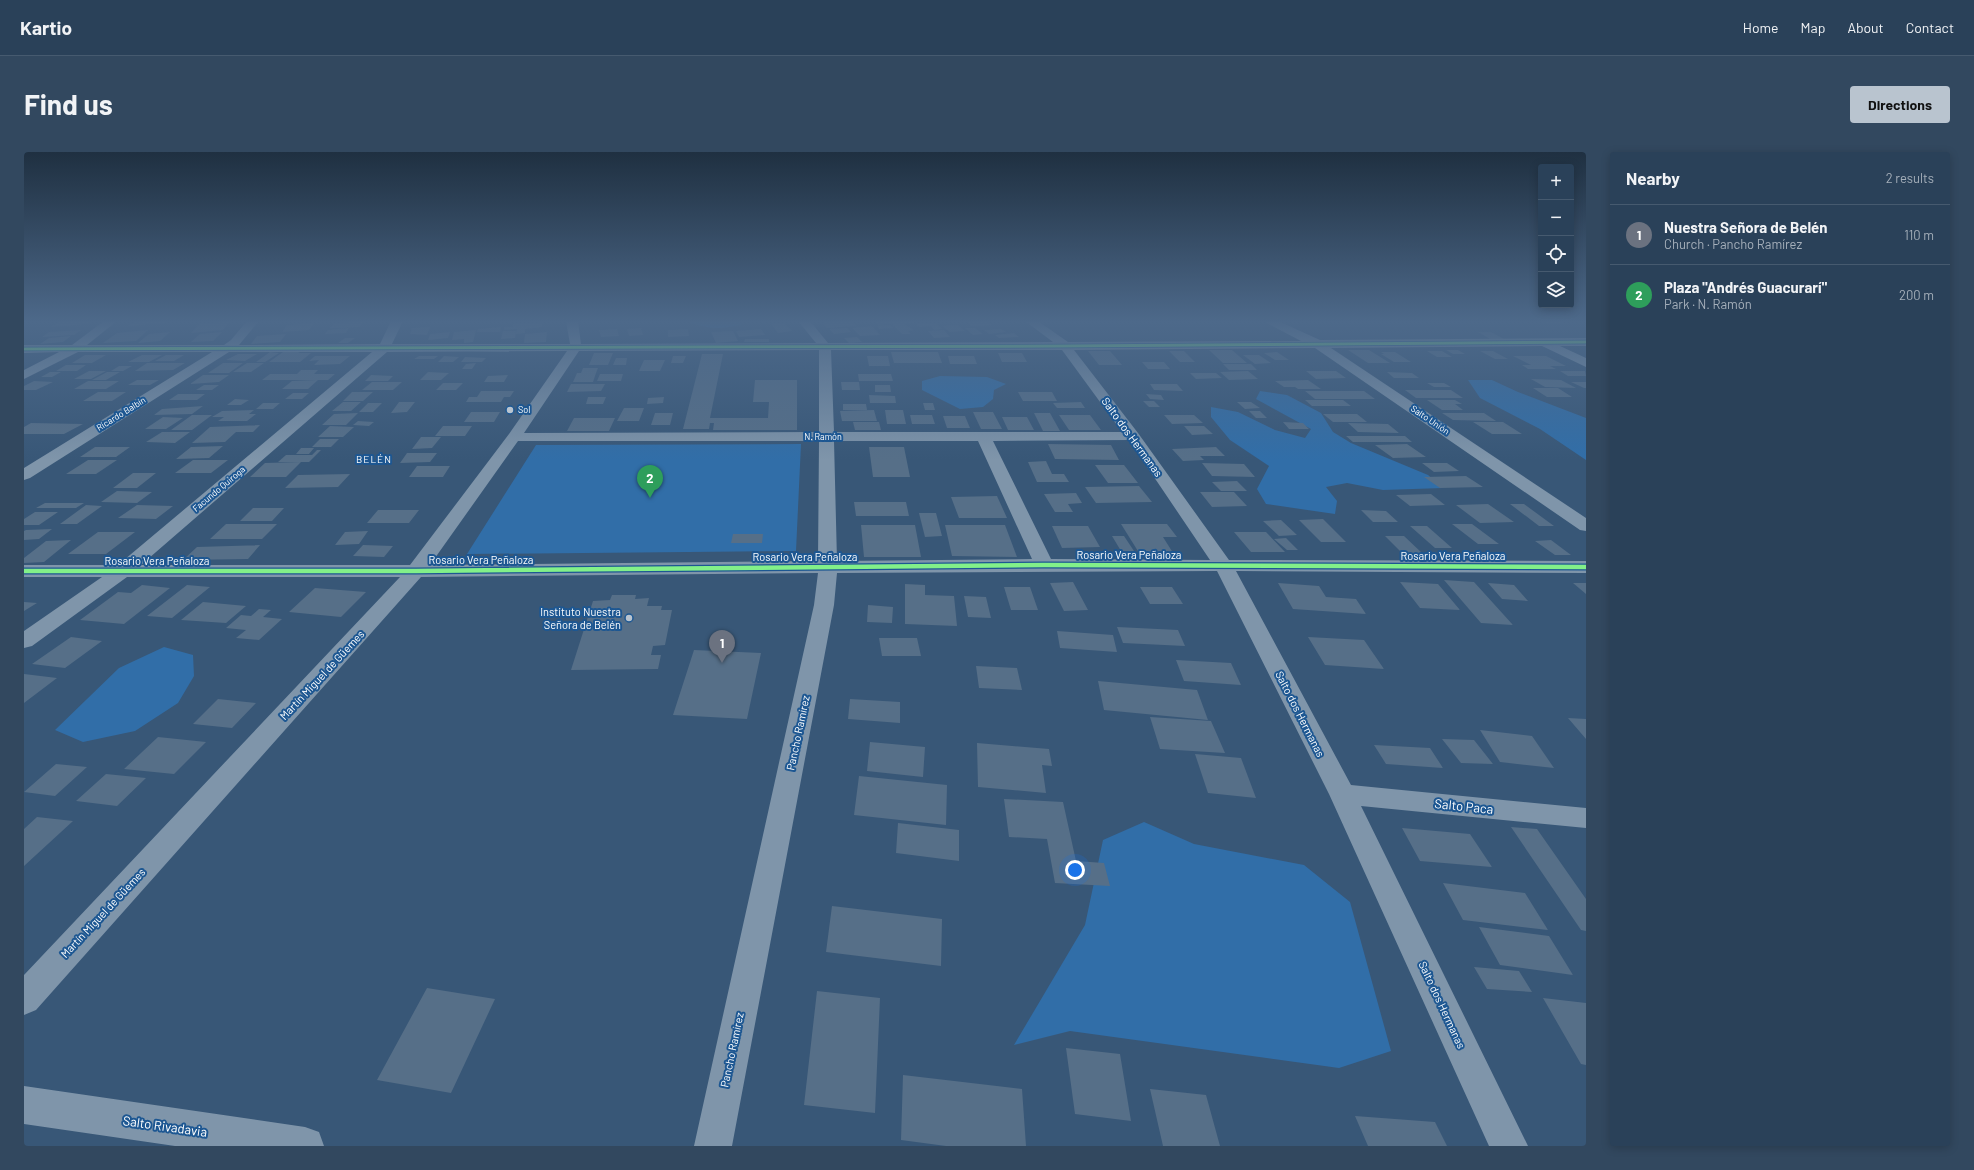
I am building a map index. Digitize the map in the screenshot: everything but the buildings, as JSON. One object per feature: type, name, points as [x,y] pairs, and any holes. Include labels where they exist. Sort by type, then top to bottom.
[{"type":"street","points":[[24,375],[39,367]]},
{"type":"street","name":"Ricardo Balbín","points":[[24,475],[196,367]]},
{"type":"street","name":"Facundo Quiroga","points":[[24,641],[123,571],[361,367]]},
{"type":"street","name":"Martín Miguel de Güemes","points":[[24,999],[416,571],[514,437],[561,367]]},
{"type":"street","name":"Pancho Ramírez","points":[[713,1146],[824,605],[828,567],[825,367]]},
{"type":"street","name":"Salto dos Hermanas","points":[[1081,367],[1133,436],[1223,565],[1342,794],[1509,1146]]},
{"type":"street","name":"Salto Unión","points":[[1352,367],[1586,526]]},
{"type":"street","points":[[983,436],[1044,565]]},
{"type":"street","name":"N. Ramón","points":[[514,437],[1133,436]]},
{"type":"street","name":"Rosario Vera Peñaloza","points":[[24,571],[416,571],[1044,565],[1586,567]]},
{"type":"street","name":"Salto Paca","points":[[1342,794],[1586,818]]},
{"type":"street","name":"Salto Rivadavia","points":[[24,1105],[305,1146]]},
{"type":"shaded area","points":[[940,376],[987,377],[1006,384],[994,390],[993,399],[983,407],[960,409],[922,390],[922,381]]},
{"type":"shaded area","points":[[1468,380],[1492,380],[1518,392],[1586,418],[1586,460],[1540,429],[1480,398]]},
{"type":"shaded area","points":[[1260,391],[1287,395],[1321,413],[1333,432],[1351,443],[1428,475],[1443,488],[1383,490],[1347,483],[1326,487],[1337,501],[1335,514],[1266,504],[1257,489],[1269,466],[1230,440],[1211,417],[1211,407],[1238,412],[1275,430],[1305,438],[1311,429],[1256,399]]},
{"type":"shaded area","points":[[801,444],[796,551],[467,554],[536,445]]},
{"type":"shaded area","points":[[164,647],[193,655],[194,676],[178,703],[135,731],[83,742],[55,730],[119,668]]},
{"type":"shaded area","points":[[1144,822],[1194,844],[1304,865],[1350,902],[1391,1051],[1339,1068],[1070,1031],[1014,1045],[1085,925],[1103,840]]},
{"type":"cycle path","points":[[24,571],[416,571],[1044,565],[1586,567]]},
{"type":"place","name":"Sol","points":[[510,410]]},
{"type":"place","name":"Plaza \"Andrés Guacurarí\"","points":[[650,498]]},
{"type":"place","name":"Instituto Nuestra Señora de Belén","points":[[629,618]]},
{"type":"place","name":"Nuestra Señora de Belén","points":[[722,663]]},
{"type":"district","name":"BELÉN","points":[[374,459]]}]
